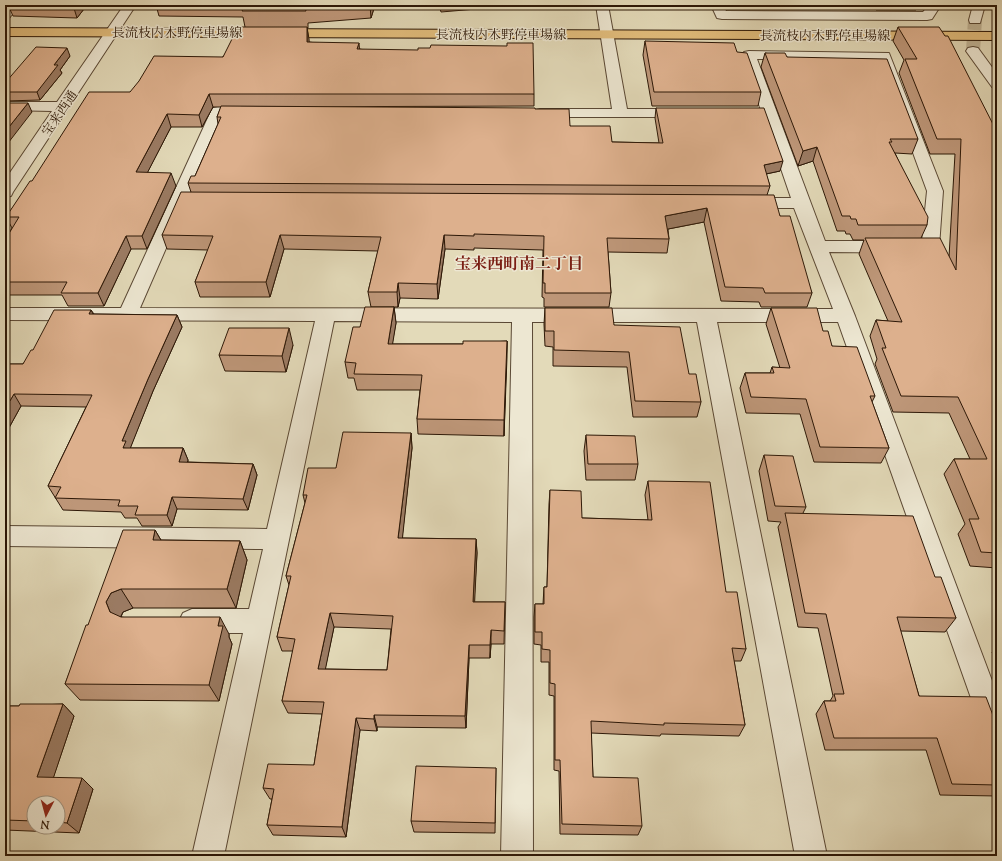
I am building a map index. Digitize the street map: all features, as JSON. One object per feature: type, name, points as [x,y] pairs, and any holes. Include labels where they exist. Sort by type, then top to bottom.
[{"type":"main road","name":"長流枝内木野停車場線","points":[[5,32],[997,36]]},
{"type":"street","points":[[5,14],[13,5]]},
{"type":"street","name":"宝来西通","points":[[5,192],[130,5]]},
{"type":"street","points":[[602,5],[620,113]]},
{"type":"street","points":[[717,5],[722,15],[927,16],[935,5]]},
{"type":"street","points":[[975,20],[979,5]]},
{"type":"street","points":[[973,51],[997,84]]},
{"type":"street","points":[[818,246],[930,247],[935,191],[884,56],[749,55],[761,113],[801,203],[845,316],[997,732]]},
{"type":"street","points":[[5,106],[63,106]]},
{"type":"street","points":[[127,314],[186,200],[218,111],[266,111]]},
{"type":"street","points":[[525,112],[698,113]]},
{"type":"street","points":[[729,203],[801,203]]},
{"type":"street","points":[[5,314],[706,317],[845,316]]},
{"type":"street","points":[[208,856],[326,315]]},
{"type":"street","points":[[517,856],[522,316]]},
{"type":"street","points":[[706,317],[811,856]]},
{"type":"street","points":[[5,536],[277,539]]},
{"type":"street","points":[[172,621],[259,621]]},
{"type":"building","points":[[245,5],[325,5],[305,7],[306,11],[242,11]]},
{"type":"building","points":[[238,27],[307,27],[307,42],[359,43],[357,49],[418,50],[418,48],[430,48],[431,45],[507,46],[507,43],[533,43],[534,94],[209,94],[199,115],[167,114],[136,172],[171,173],[142,236],[126,236],[98,293],[61,293],[67,282],[5,282],[5,240],[19,217],[6,217],[30,181],[32,181],[89,92],[130,92],[139,81],[154,56],[223,57]]},
{"type":"building","points":[[898,27],[939,27],[945,36],[948,36],[997,132],[997,553],[981,552],[969,519],[979,519],[954,459],[987,459],[958,397],[901,396],[882,348],[886,348],[876,320],[902,322],[865,238],[940,238],[956,270],[961,139],[937,139],[905,59],[917,59]]},
{"type":"building","points":[[645,41],[734,43],[737,52],[747,53],[761,92],[654,92]]},
{"type":"building","points":[[36,47],[67,48],[54,65],[58,65],[37,92],[5,92],[5,83]]},
{"type":"building","points":[[765,53],[785,53],[787,57],[887,59],[918,139],[890,139],[892,142],[889,142],[928,217],[927,225],[858,225],[856,219],[851,219],[850,216],[842,216],[817,147],[803,151]]},
{"type":"building","points":[[5,103],[28,103],[5,132]]},
{"type":"building","points":[[221,106],[569,109],[570,126],[610,126],[612,142],[663,143],[656,108],[764,108],[783,161],[764,165],[770,186],[188,183],[191,176],[195,176],[221,117],[217,117]]},
{"type":"building","points":[[181,192],[774,195],[780,216],[790,216],[812,293],[765,293],[763,288],[725,287],[707,208],[665,216],[669,239],[607,238],[611,293],[545,293],[545,283],[543,283],[544,236],[474,234],[474,236],[444,235],[437,284],[398,283],[397,292],[368,292],[381,237],[280,235],[266,282],[195,282],[213,236],[162,235]]},
{"type":"building","points":[[365,307],[394,307],[388,344],[463,344],[463,341],[507,341],[504,420],[417,419],[422,375],[354,374],[356,363],[345,362],[353,327],[360,327]]},
{"type":"building","points":[[545,308],[612,308],[614,325],[680,327],[689,374],[696,374],[701,402],[635,401],[629,352],[554,350],[554,331],[545,331]]},
{"type":"building","points":[[771,308],[817,308],[823,331],[828,331],[832,346],[857,347],[875,396],[870,396],[889,448],[820,447],[806,399],[751,397],[745,373],[774,373],[772,367],[790,368]]},
{"type":"building","points":[[54,310],[91,310],[89,314],[177,315],[122,441],[126,441],[123,448],[183,448],[179,462],[253,464],[243,499],[172,497],[167,515],[135,515],[138,506],[118,506],[120,500],[55,498],[61,487],[48,486],[92,395],[14,394],[5,409],[5,364],[23,364],[31,350],[33,350]]},
{"type":"building","points":[[229,328],[289,328],[282,356],[219,355]]},
{"type":"building","points":[[343,432],[411,433],[398,538],[476,539],[473,602],[505,602],[504,631],[491,630],[490,645],[469,645],[465,716],[374,715],[374,719],[356,718],[342,827],[267,825],[274,789],[263,788],[268,764],[314,765],[324,702],[282,701],[295,639],[277,637],[291,576],[286,576],[307,495],[303,495],[308,468],[336,468]],"holes":[[[330,613],[393,616],[387,670],[318,669]]]},
{"type":"building","points":[[586,435],[635,436],[638,464],[588,464]]},
{"type":"building","points":[[764,455],[793,456],[806,507],[775,506]]},
{"type":"building","points":[[648,481],[710,482],[726,592],[737,592],[746,649],[732,648],[745,725],[664,723],[664,725],[591,721],[593,777],[638,778],[642,826],[562,824],[560,760],[555,760],[555,684],[550,683],[550,650],[542,649],[542,632],[535,632],[535,604],[544,604],[544,587],[547,587],[550,490],[581,491],[582,518],[652,520]]},
{"type":"building","points":[[785,513],[913,516],[935,577],[941,577],[956,618],[897,617],[919,696],[986,697],[997,726],[997,785],[952,784],[937,738],[834,738],[824,701],[836,701],[834,694],[844,694],[826,614],[805,613]]},
{"type":"building","points":[[123,530],[155,530],[153,540],[240,541],[227,589],[121,589],[111,593],[106,602],[110,612],[121,617],[220,617],[218,626],[223,626],[209,685],[65,684]]},
{"type":"building","points":[[20,704],[63,704],[37,777],[82,778],[67,823],[66,795],[26,795],[26,821],[5,820],[5,706],[19,706]]},
{"type":"building","points":[[416,766],[496,768],[495,823],[411,821]]},
{"type":"tunnel","points":[[973,51],[975,20]]},
{"type":"district","name":"宝来西町南二丁目","points":[[519,263]]}]
